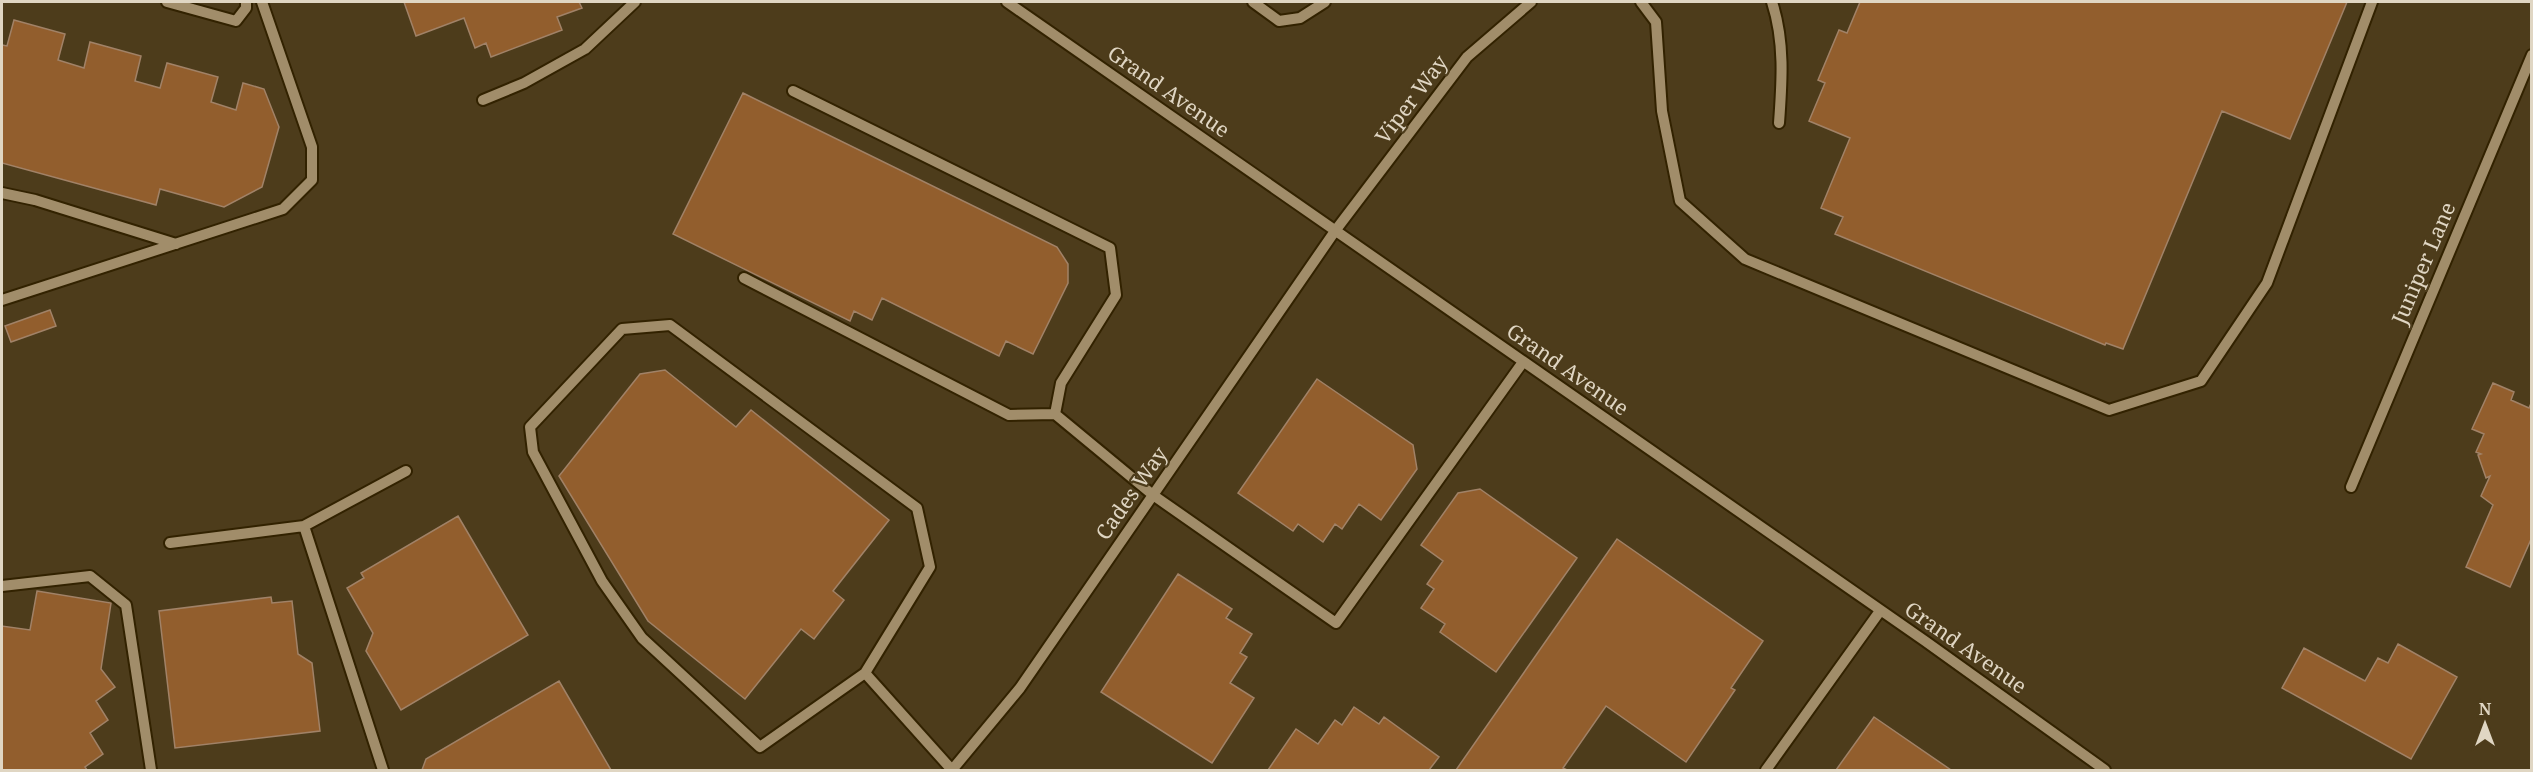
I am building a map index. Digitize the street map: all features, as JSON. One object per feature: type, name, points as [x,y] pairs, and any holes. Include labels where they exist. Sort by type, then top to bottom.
[{"type":"street","points":[[167,2],[236,21],[246,8],[246,2]]},
{"type":"street","points":[[2,300],[283,209],[312,180],[312,147],[262,2]]},
{"type":"street","points":[[483,100],[524,83],[585,49],[635,2]]},
{"type":"street","name":"Grand Avenue","points":[[1007,2],[1880,610],[2105,771]]},
{"type":"street","points":[[1253,2],[1279,21],[1300,18],[1325,2]]},
{"type":"street","name":"Viper Way","points":[[1335,231],[1467,57],[1531,2]]},
{"type":"street","points":[[1641,2],[1656,22],[1662,111],[1680,201],[1745,259],[2109,410],[2201,381],[2266,283],[2372,2]]},
{"type":"street","points":[[1772,2],[1779,21],[1783,66],[1779,123]]},
{"type":"street","name":"Juniper Lane","points":[[2351,487],[2532,55]]},
{"type":"street","points":[[793,91],[1110,248],[1116,295],[1060,383],[1055,414]]},
{"type":"street","points":[[2,193],[35,200],[176,244]]},
{"type":"street","name":"Cades Way","points":[[952,771],[1020,688],[1335,231]]},
{"type":"street","points":[[744,278],[1009,415],[1055,414],[1153,495],[1336,623],[1523,362]]},
{"type":"street","points":[[670,325],[917,508],[930,567],[866,673],[760,747],[642,638],[622,610],[602,581],[533,452],[530,427],[622,330],[670,325]]},
{"type":"street","points":[[170,543],[304,526],[406,471]]},
{"type":"street","points":[[304,526],[383,771]]},
{"type":"street","points":[[2,586],[90,576],[126,605],[151,771]]},
{"type":"street","points":[[1766,771],[1880,610]]},
{"type":"street","points":[[866,673],[952,771]]},
{"type":"building","points":[[404,2],[579,2],[582,8],[557,17],[562,30],[491,57],[486,43],[475,48],[464,18],[416,36]]},
{"type":"building","points":[[1860,2],[2347,2],[2290,139],[2222,111],[2123,349],[2106,343],[2105,345],[1835,234],[1843,217],[1821,208],[1850,138],[1809,121],[1825,83],[1818,80],[1839,30],[1847,33]]},
{"type":"building","points":[[14,20],[65,34],[58,60],[84,68],[90,42],[141,56],[135,81],[160,88],[167,63],[218,77],[211,102],[236,110],[243,83],[264,89],[279,127],[262,187],[224,207],[160,189],[156,205],[2,163],[2,45],[7,46]]},
{"type":"building","points":[[743,93],[1057,247],[1068,264],[1068,283],[1033,354],[1006,341],[999,356],[882,298],[872,320],[854,311],[850,321],[673,234]]},
{"type":"building","points":[[50,310],[56,326],[11,342],[5,326]]},
{"type":"building","points":[[665,370],[736,427],[751,410],[889,520],[833,591],[844,600],[814,639],[801,629],[745,699],[648,621],[559,476],[640,374]]},
{"type":"building","points":[[1317,379],[1413,445],[1417,469],[1381,520],[1359,504],[1342,529],[1335,524],[1323,542],[1298,524],[1293,531],[1238,493]]},
{"type":"building","points":[[2493,383],[2514,392],[2511,400],[2529,408],[2532,401],[2532,537],[2510,587],[2466,567],[2493,505],[2481,496],[2490,476],[2486,478],[2478,455],[2481,454],[2476,452],[2484,434],[2472,429]]},
{"type":"building","points":[[1480,489],[1577,558],[1496,672],[1440,632],[1445,624],[1421,608],[1434,589],[1427,584],[1443,561],[1421,545],[1458,493]]},
{"type":"building","points":[[458,516],[528,635],[401,710],[366,651],[373,633],[347,588],[364,578],[361,573]]},
{"type":"building","points":[[1617,539],[1763,641],[1731,688],[1735,690],[1686,762],[1606,706],[1563,768],[1567,770],[1456,770]]},
{"type":"building","points":[[1178,574],[1232,609],[1226,618],[1252,634],[1240,653],[1247,657],[1230,683],[1254,698],[1212,763],[1101,692]]},
{"type":"building","points":[[37,591],[111,603],[101,669],[115,687],[96,701],[108,720],[90,733],[103,754],[85,767],[87,770],[2,770],[2,626],[30,630]]},
{"type":"building","points":[[271,597],[272,603],[292,601],[298,654],[312,663],[320,731],[175,748],[159,611]]},
{"type":"building","points":[[2398,644],[2457,677],[2411,759],[2282,688],[2304,648],[2365,681],[2378,658],[2388,663]]},
{"type":"building","points":[[559,681],[611,770],[422,770],[426,759]]},
{"type":"building","points":[[1354,707],[1379,724],[1384,717],[1439,757],[1429,770],[1268,770],[1296,729],[1318,744],[1335,720],[1342,725]]},
{"type":"building","points":[[1874,717],[1951,770],[1836,770]]}]
